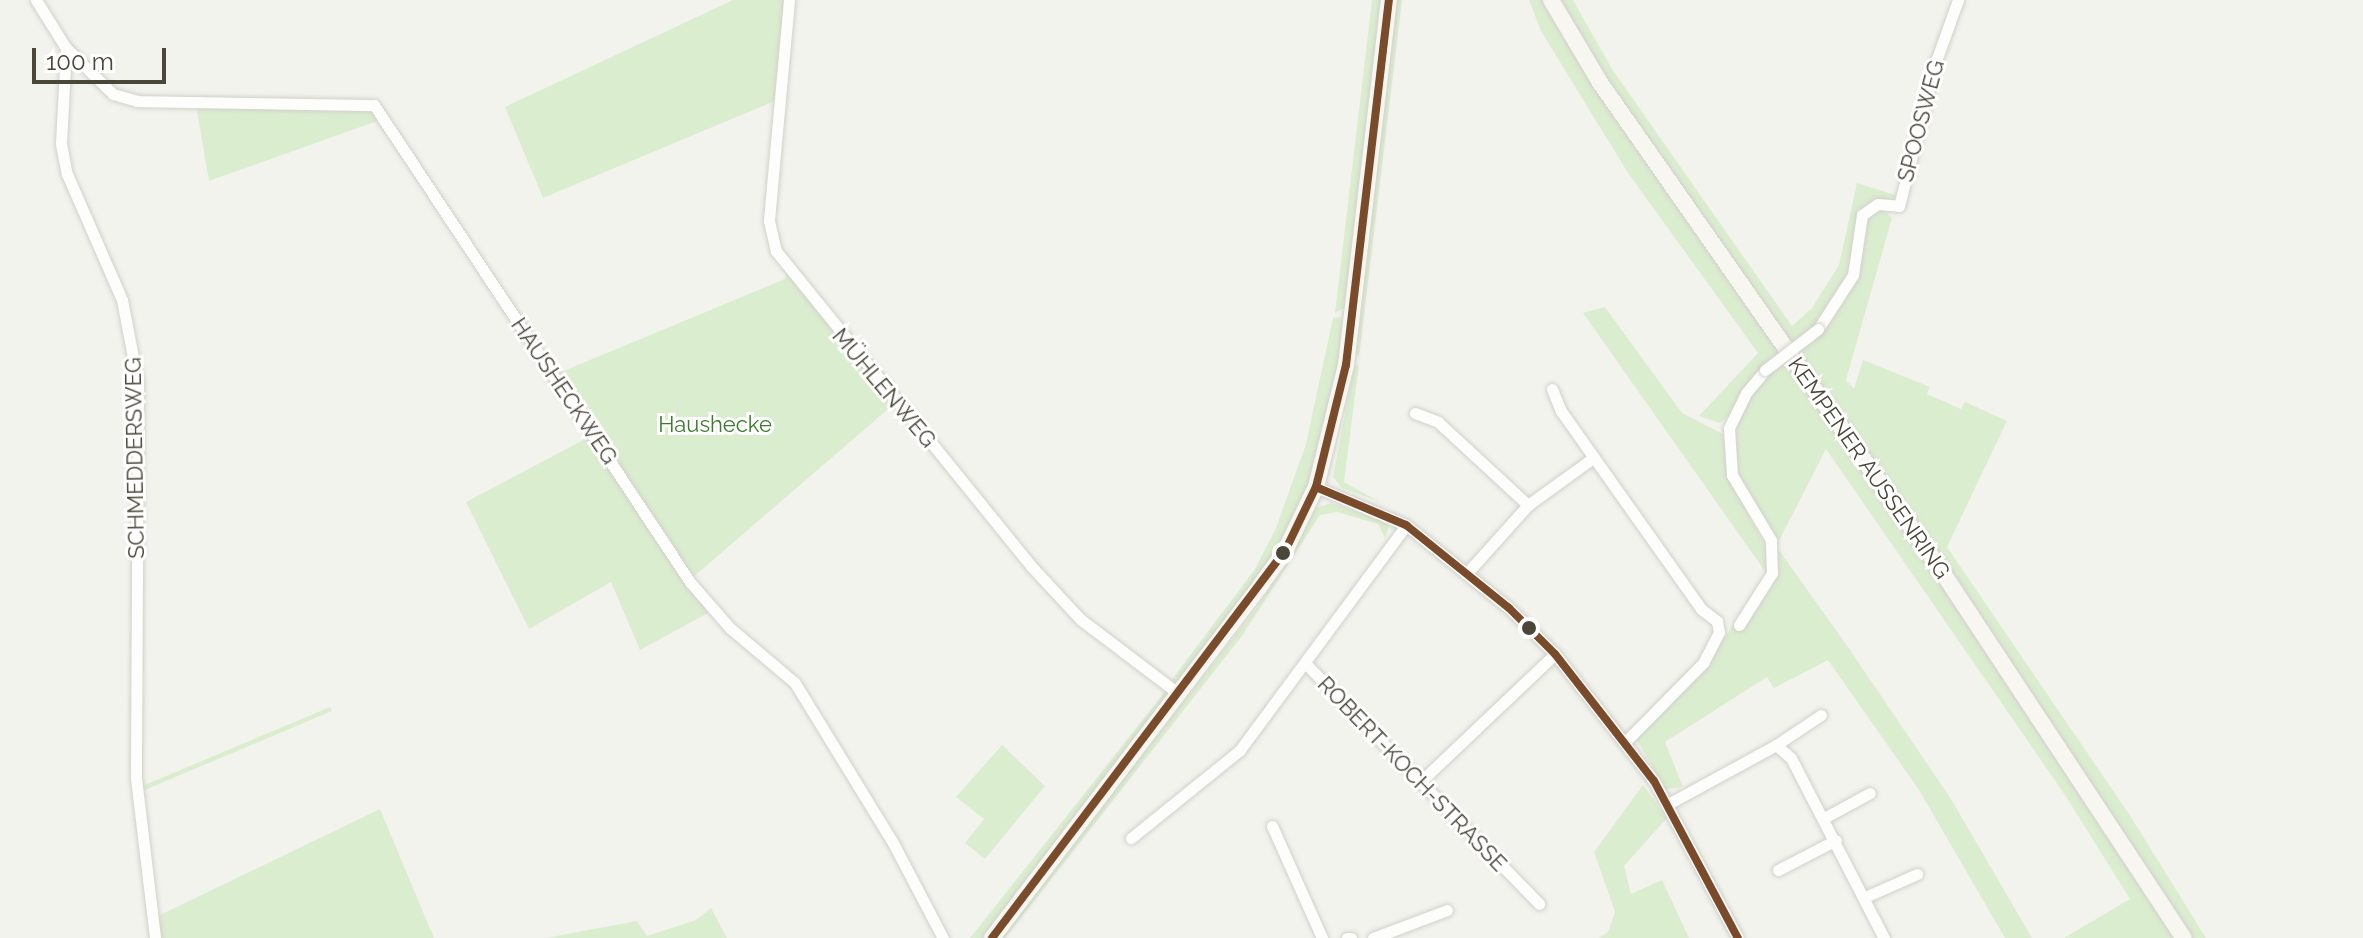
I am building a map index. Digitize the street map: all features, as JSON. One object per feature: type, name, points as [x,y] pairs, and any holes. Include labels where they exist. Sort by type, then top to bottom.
[{"type":"main road","points":[[992,938],[1285,551],[1316,487],[1334,427],[1348,349],[1389,0]]},
{"type":"main road","name":"KEMPENER AUSSENRING","points":[[1551,0],[1599,81],[1970,612],[2184,938]]},
{"type":"street","points":[[36,0],[66,48]]},
{"type":"street","name":"MÜHLENWEG","points":[[789,0],[769,221],[776,251],[1041,576],[1089,627],[1179,694]]},
{"type":"street","name":"SPOOSWEG","points":[[1739,625],[1772,573],[1771,540],[1732,475],[1729,428],[1746,393],[1765,370],[1818,329],[1853,275],[1862,215],[1878,204],[1899,206],[1936,61],[1958,0]]},
{"type":"street","name":"SCHMEDDERSWEG","points":[[66,48],[61,144],[67,174],[122,300],[138,383],[136,778],[155,938]]},
{"type":"street","name":"HAUSHECKWEG","points":[[66,48],[113,94],[137,101],[374,105],[690,582],[730,628],[795,683],[892,841],[943,938]]},
{"type":"street","points":[[1552,389],[1561,411],[1593,458],[1701,609],[1717,621],[1719,632],[1704,662],[1625,742]]},
{"type":"street","points":[[1415,413],[1438,422],[1528,505]]},
{"type":"street","points":[[1467,573],[1528,505],[1593,458]]},
{"type":"street","points":[[1316,487],[1406,525],[1467,573],[1555,654],[1625,742],[1668,804],[1738,938]]},
{"type":"street","name":"ROBERT-KOCH-STRASSE","points":[[1406,525],[1305,663],[1539,904]]},
{"type":"street","points":[[1419,783],[1555,654]]},
{"type":"street","points":[[1131,838],[1239,751],[1305,663]]},
{"type":"street","points":[[1668,804],[1776,745],[1821,715]]},
{"type":"street","points":[[1776,745],[1791,758],[1884,938]]},
{"type":"street","points":[[1824,818],[1870,793]]},
{"type":"street","points":[[1272,826],[1322,938]]},
{"type":"street","points":[[1778,870],[1836,840]]},
{"type":"street","points":[[1865,897],[1917,874]]},
{"type":"street","points":[[1373,938],[1447,910]]},
{"type":"green space","points":[[733,0],[784,0],[775,101],[543,198],[505,107]]},
{"type":"green space","points":[[1372,0],[1384,0],[1348,306],[1335,313]]},
{"type":"green space","points":[[1395,0],[1402,0],[1359,357],[1355,352]]},
{"type":"green space","points":[[1529,0],[1545,0],[2179,938],[2064,938],[2130,899],[2065,795],[1826,449],[1779,541],[1762,521],[1734,468],[1732,446],[1742,406],[1720,423],[1699,416],[1758,353],[1628,173],[1541,31]]},
{"type":"green space","points":[[1557,0],[1573,0],[1612,69],[1792,326],[1812,308],[1839,265],[1857,183],[1898,196],[1863,206],[1845,284],[1806,344],[1844,303],[1853,282],[1864,225],[1873,213],[1883,210],[1892,218],[1846,380],[1854,389],[1863,360],[1930,387],[1927,394],[1961,409],[1965,402],[2007,421],[1947,547],[2131,817],[2206,938],[2191,938],[2029,689],[1632,121]]},
{"type":"green space","points":[[196,105],[373,108],[380,120],[209,181]]},
{"type":"green space","name":"Haushecke","points":[[787,272],[894,404],[691,579],[552,370],[561,372],[785,279]]},
{"type":"green space","points":[[1605,307],[1682,413],[1723,434],[1730,477],[1769,554],[1779,550],[1848,647],[1951,799],[2032,938],[2005,938],[1919,790],[1828,660],[1774,688],[1767,677],[1665,742],[1683,787],[1666,789],[1635,737],[1707,664],[1767,574],[1583,313]]},
{"type":"green space","points":[[1339,317],[1345,323],[1335,387],[1306,491],[1274,558],[1175,685],[1170,682],[1255,569],[1276,528],[1306,444],[1333,318]]},
{"type":"green space","points":[[1359,365],[1344,482],[1380,502],[1342,488],[1333,477],[1354,367]]},
{"type":"green space","name":"Haushecke","points":[[589,437],[708,613],[640,650],[611,582],[529,629],[466,502]]},
{"type":"green space","points":[[1331,503],[1382,521],[1389,527],[1385,538],[1378,524],[1337,512],[1320,515],[1242,636],[1005,938],[999,938],[1259,605],[1316,508]]},
{"type":"green space","points":[[1168,688],[1172,697],[986,938],[970,938]]},
{"type":"green space","points":[[330,707],[332,711],[140,792],[140,787]]},
{"type":"green space","points":[[1002,745],[1045,786],[985,859],[965,843],[984,819],[956,797]]},
{"type":"green space","points":[[1643,785],[1667,818],[1624,866],[1631,894],[1662,880],[1689,938],[1599,938],[1608,932],[1615,912],[1594,852]]},
{"type":"green space","points":[[380,809],[434,938],[158,938],[156,917]]},
{"type":"green space","points":[[711,908],[727,938],[546,938],[637,921],[647,936],[696,920]]},
{"type":"transit line","points":[[992,938],[1285,551],[1316,487],[1346,365],[1389,0]]},
{"type":"transit line","points":[[1316,487],[1406,525],[1509,608],[1555,654],[1654,781],[1738,938]]}]
